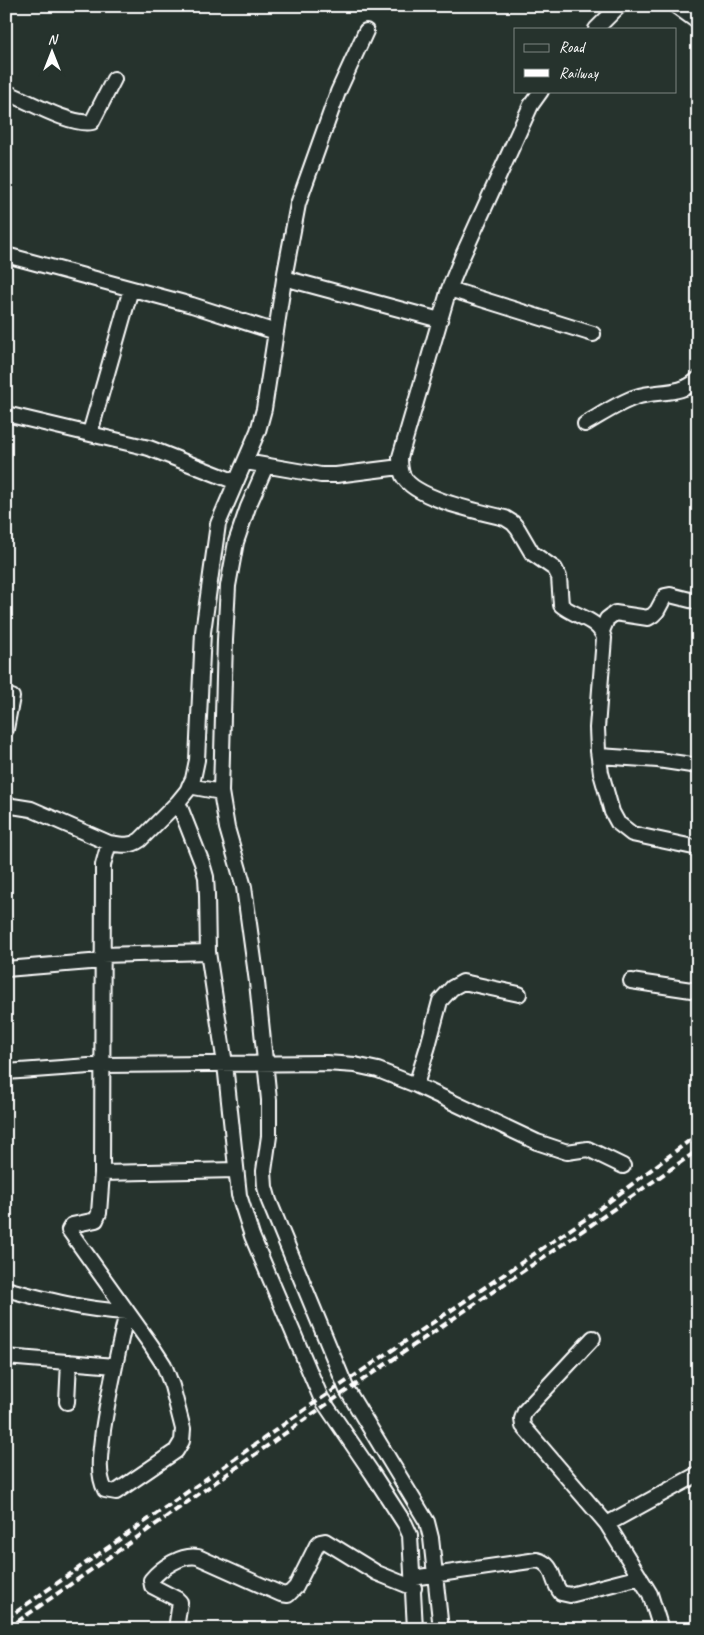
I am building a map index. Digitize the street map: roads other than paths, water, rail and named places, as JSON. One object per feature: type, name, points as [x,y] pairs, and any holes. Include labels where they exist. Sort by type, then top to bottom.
[{"type":"street","points":[[597,28],[619,6]]},
{"type":"street","points":[[676,6],[698,22]]},
{"type":"street","points":[[6,806],[31,809],[109,843],[124,846],[140,840],[178,802],[193,779],[197,760],[203,632],[218,524],[258,432],[264,409],[284,278],[301,195],[338,92],[366,31]]},
{"type":"street","points":[[6,92],[83,124],[92,122],[114,80]]},
{"type":"street","points":[[540,92],[527,114],[466,246],[449,289],[400,457],[400,467],[407,482],[446,504],[505,518],[513,523],[532,553],[555,569],[558,577],[561,605],[598,626],[604,638],[598,728],[599,756],[601,773],[612,812],[618,823],[632,834],[698,848]]},
{"type":"street","points":[[6,255],[192,305],[276,332]]},
{"type":"street","points":[[284,278],[440,320]]},
{"type":"street","points":[[90,433],[131,289]]},
{"type":"street","points":[[449,289],[593,334]]},
{"type":"street","points":[[585,424],[629,400],[652,393],[682,390],[692,385],[698,379]]},
{"type":"street","points":[[6,414],[149,448],[236,482]]},
{"type":"street","points":[[246,462],[305,473],[336,475],[400,467]]},
{"type":"street","points":[[266,466],[248,506],[236,542],[228,586],[214,790],[244,887],[257,982],[259,1064],[269,1115],[269,1136],[264,1172],[265,1187],[269,1201],[344,1383],[427,1522],[431,1538],[422,1579],[415,1629]]},
{"type":"street","points":[[602,631],[607,619],[615,613],[648,618],[653,616],[665,596],[670,595],[698,602]]},
{"type":"street","points":[[6,729],[12,697]]},
{"type":"street","points":[[599,756],[658,760],[698,766]]},
{"type":"street","points":[[189,786],[214,790]]},
{"type":"street","points":[[178,802],[206,877],[208,952],[232,1064],[236,1170],[239,1195],[252,1236],[321,1398],[388,1498],[410,1535],[422,1579],[441,1629]]},
{"type":"street","points":[[109,843],[104,865],[102,1173],[98,1217],[92,1221],[72,1225],[69,1230],[164,1365],[172,1386],[183,1428],[182,1441],[176,1451],[116,1492],[110,1492],[105,1490],[101,1483],[99,1463],[110,1382],[126,1312]]},
{"type":"street","points":[[6,969],[102,958],[208,952]]},
{"type":"street","points":[[631,981],[698,991]]},
{"type":"street","points":[[416,1085],[440,1001],[452,988],[463,982],[519,994]]},
{"type":"street","points":[[6,1072],[103,1065],[326,1063],[355,1065],[378,1070],[416,1085],[537,1142],[567,1152],[588,1149],[623,1166]]},
{"type":"street","points":[[102,1173],[236,1170]]},
{"type":"street","points":[[6,1288],[63,1304],[100,1311],[126,1312]]},
{"type":"street","points":[[593,1338],[525,1411],[522,1419],[523,1426],[607,1524],[650,1594],[662,1629]]},
{"type":"street","points":[[6,1356],[115,1366]]},
{"type":"street","points":[[67,1402],[69,1362]]},
{"type":"street","points":[[607,1524],[698,1474]]},
{"type":"street","points":[[176,1629],[180,1602],[177,1598],[152,1586],[151,1580],[180,1558],[190,1555],[280,1594],[288,1595],[296,1587],[316,1545],[325,1541],[377,1573],[422,1579],[537,1560],[545,1562],[550,1567],[556,1588],[561,1593],[570,1595],[640,1577]]},
{"type":"railway","points":[[6,1619],[313,1404],[590,1216],[698,1134]]},
{"type":"railway","points":[[7,1629],[314,1413],[698,1150]]}]
